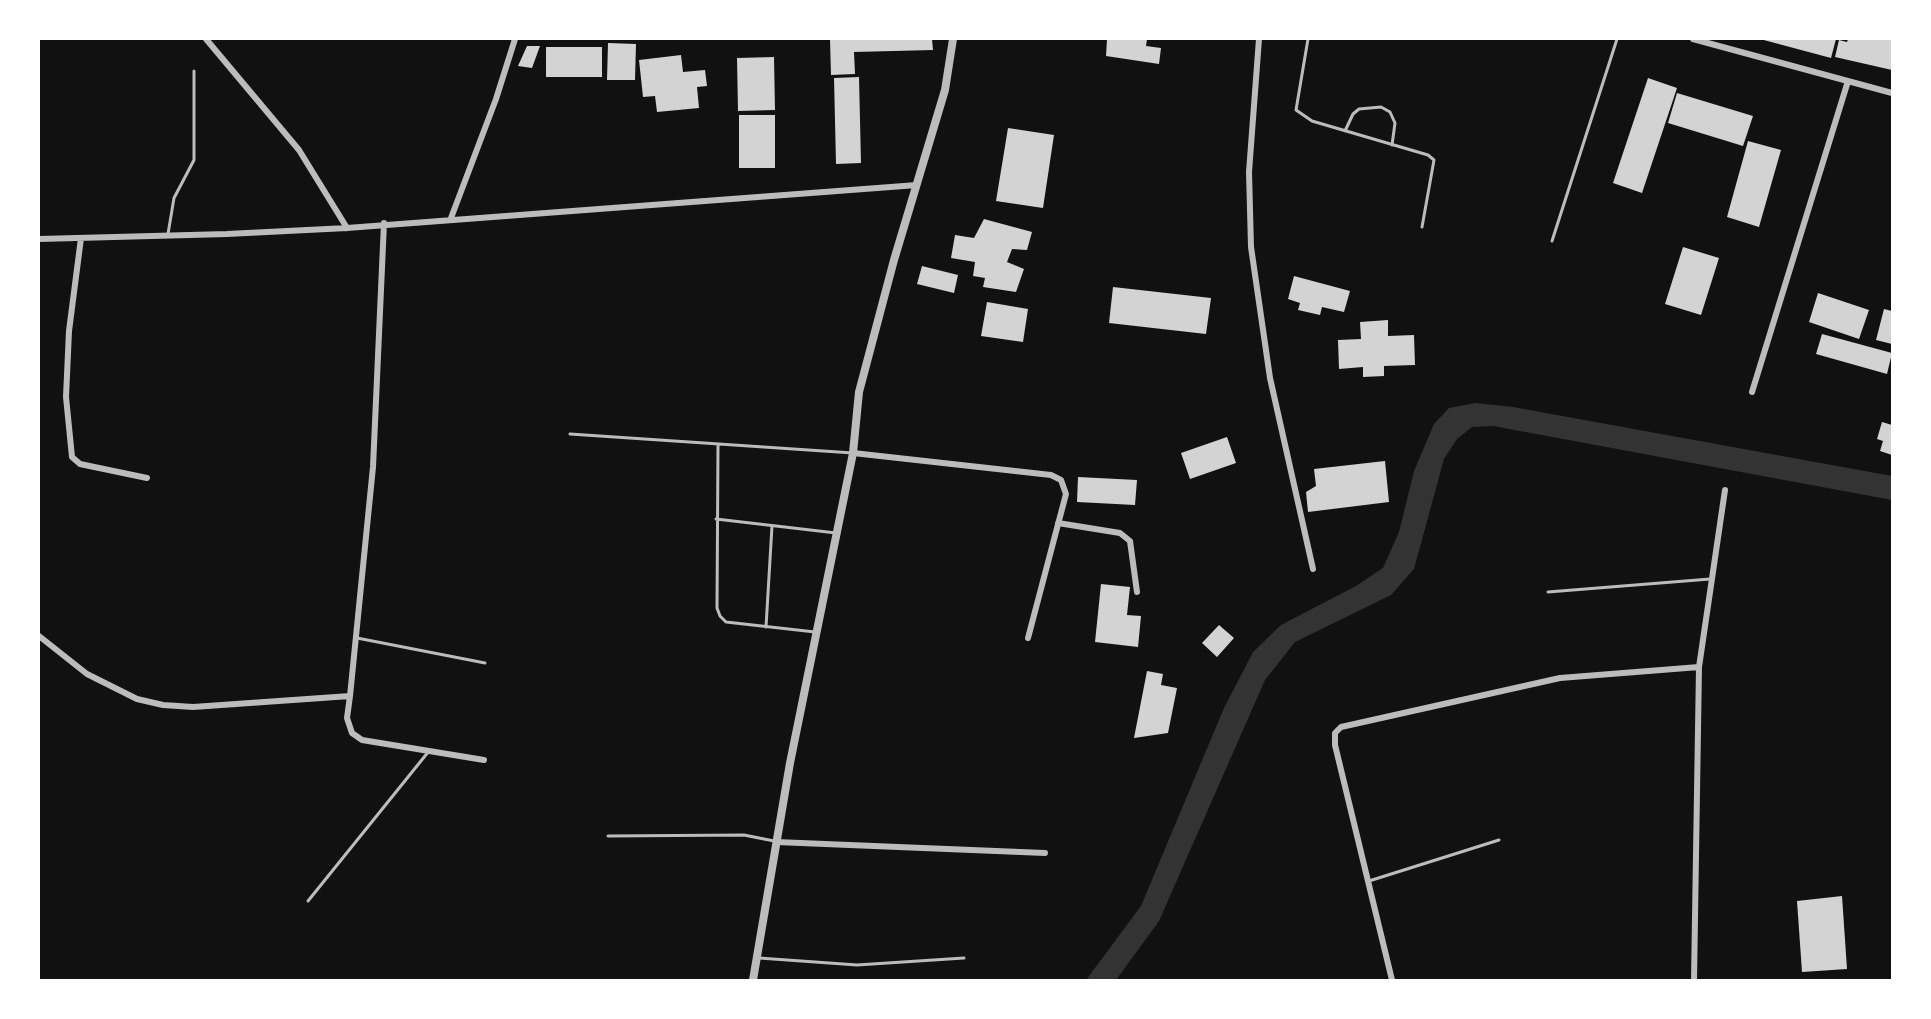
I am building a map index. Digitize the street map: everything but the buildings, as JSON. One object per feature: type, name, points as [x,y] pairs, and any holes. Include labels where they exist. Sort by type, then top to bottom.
[{"type":"street","points":[[206,39],[299,150],[347,228]]},
{"type":"street","points":[[451,218],[496,99],[515,39]]},
{"type":"street","points":[[753,980],[776,842],[853,453],[859,392],[945,90],[953,39]]},
{"type":"street","points":[[1259,39],[1249,172],[1251,247],[1270,378],[1312,568]]},
{"type":"street","points":[[1693,39],[1892,93]]},
{"type":"street","points":[[1752,392],[1848,81]]},
{"type":"street","points":[[39,239],[347,228],[384,223],[917,185]]},
{"type":"street","points":[[384,223],[374,467],[347,718],[352,733],[362,740],[484,760]]},
{"type":"street","points":[[81,238],[69,331],[67,386],[72,457],[80,464],[147,478]]},
{"type":"street","points":[[853,453],[1051,475],[1062,480],[1066,494],[1028,638]]},
{"type":"street","points":[[1694,980],[1699,667],[1725,490]]},
{"type":"street","points":[[1058,523],[1120,533],[1130,541],[1137,592]]},
{"type":"street","points":[[39,636],[87,675],[136,699],[163,705],[193,707],[350,696]]},
{"type":"street","points":[[1392,980],[1335,745],[1335,733],[1341,727],[1560,678],[1699,667]]},
{"type":"street","points":[[776,842],[1045,853]]},
{"type":"lane","points":[[1308,39],[1296,99],[1296,110],[1303,117],[1428,155],[1434,160],[1422,227]]},
{"type":"lane","points":[[1552,241],[1617,39]]},
{"type":"lane","points":[[168,236],[174,198],[194,160],[194,71]]},
{"type":"lane","points":[[1345,131],[1353,114],[1359,109],[1381,107],[1390,112],[1395,123],[1392,145]]},
{"type":"lane","points":[[570,434],[853,453]]},
{"type":"lane","points":[[718,444],[717,608],[720,616],[726,622],[817,632]]},
{"type":"lane","points":[[716,519],[837,533]]},
{"type":"lane","points":[[766,627],[772,526]]},
{"type":"lane","points":[[1548,592],[1712,578]]},
{"type":"lane","points":[[355,638],[485,663]]},
{"type":"lane","points":[[308,901],[429,751]]},
{"type":"lane","points":[[608,836],[744,835],[776,842]]},
{"type":"lane","points":[[1369,881],[1499,840]]},
{"type":"lane","points":[[758,958],[857,965],[964,958]]},
{"type":"shaded area","points":[[1476,403],[1513,407],[1892,476],[1892,500],[1493,426],[1472,427],[1457,439],[1444,459],[1414,569],[1391,595],[1295,642],[1265,680],[1159,921],[1116,980],[1086,980],[1141,906],[1224,708],[1253,652],[1281,625],[1356,586],[1383,568],[1399,532],[1414,471],[1434,424],[1449,408]]}]
